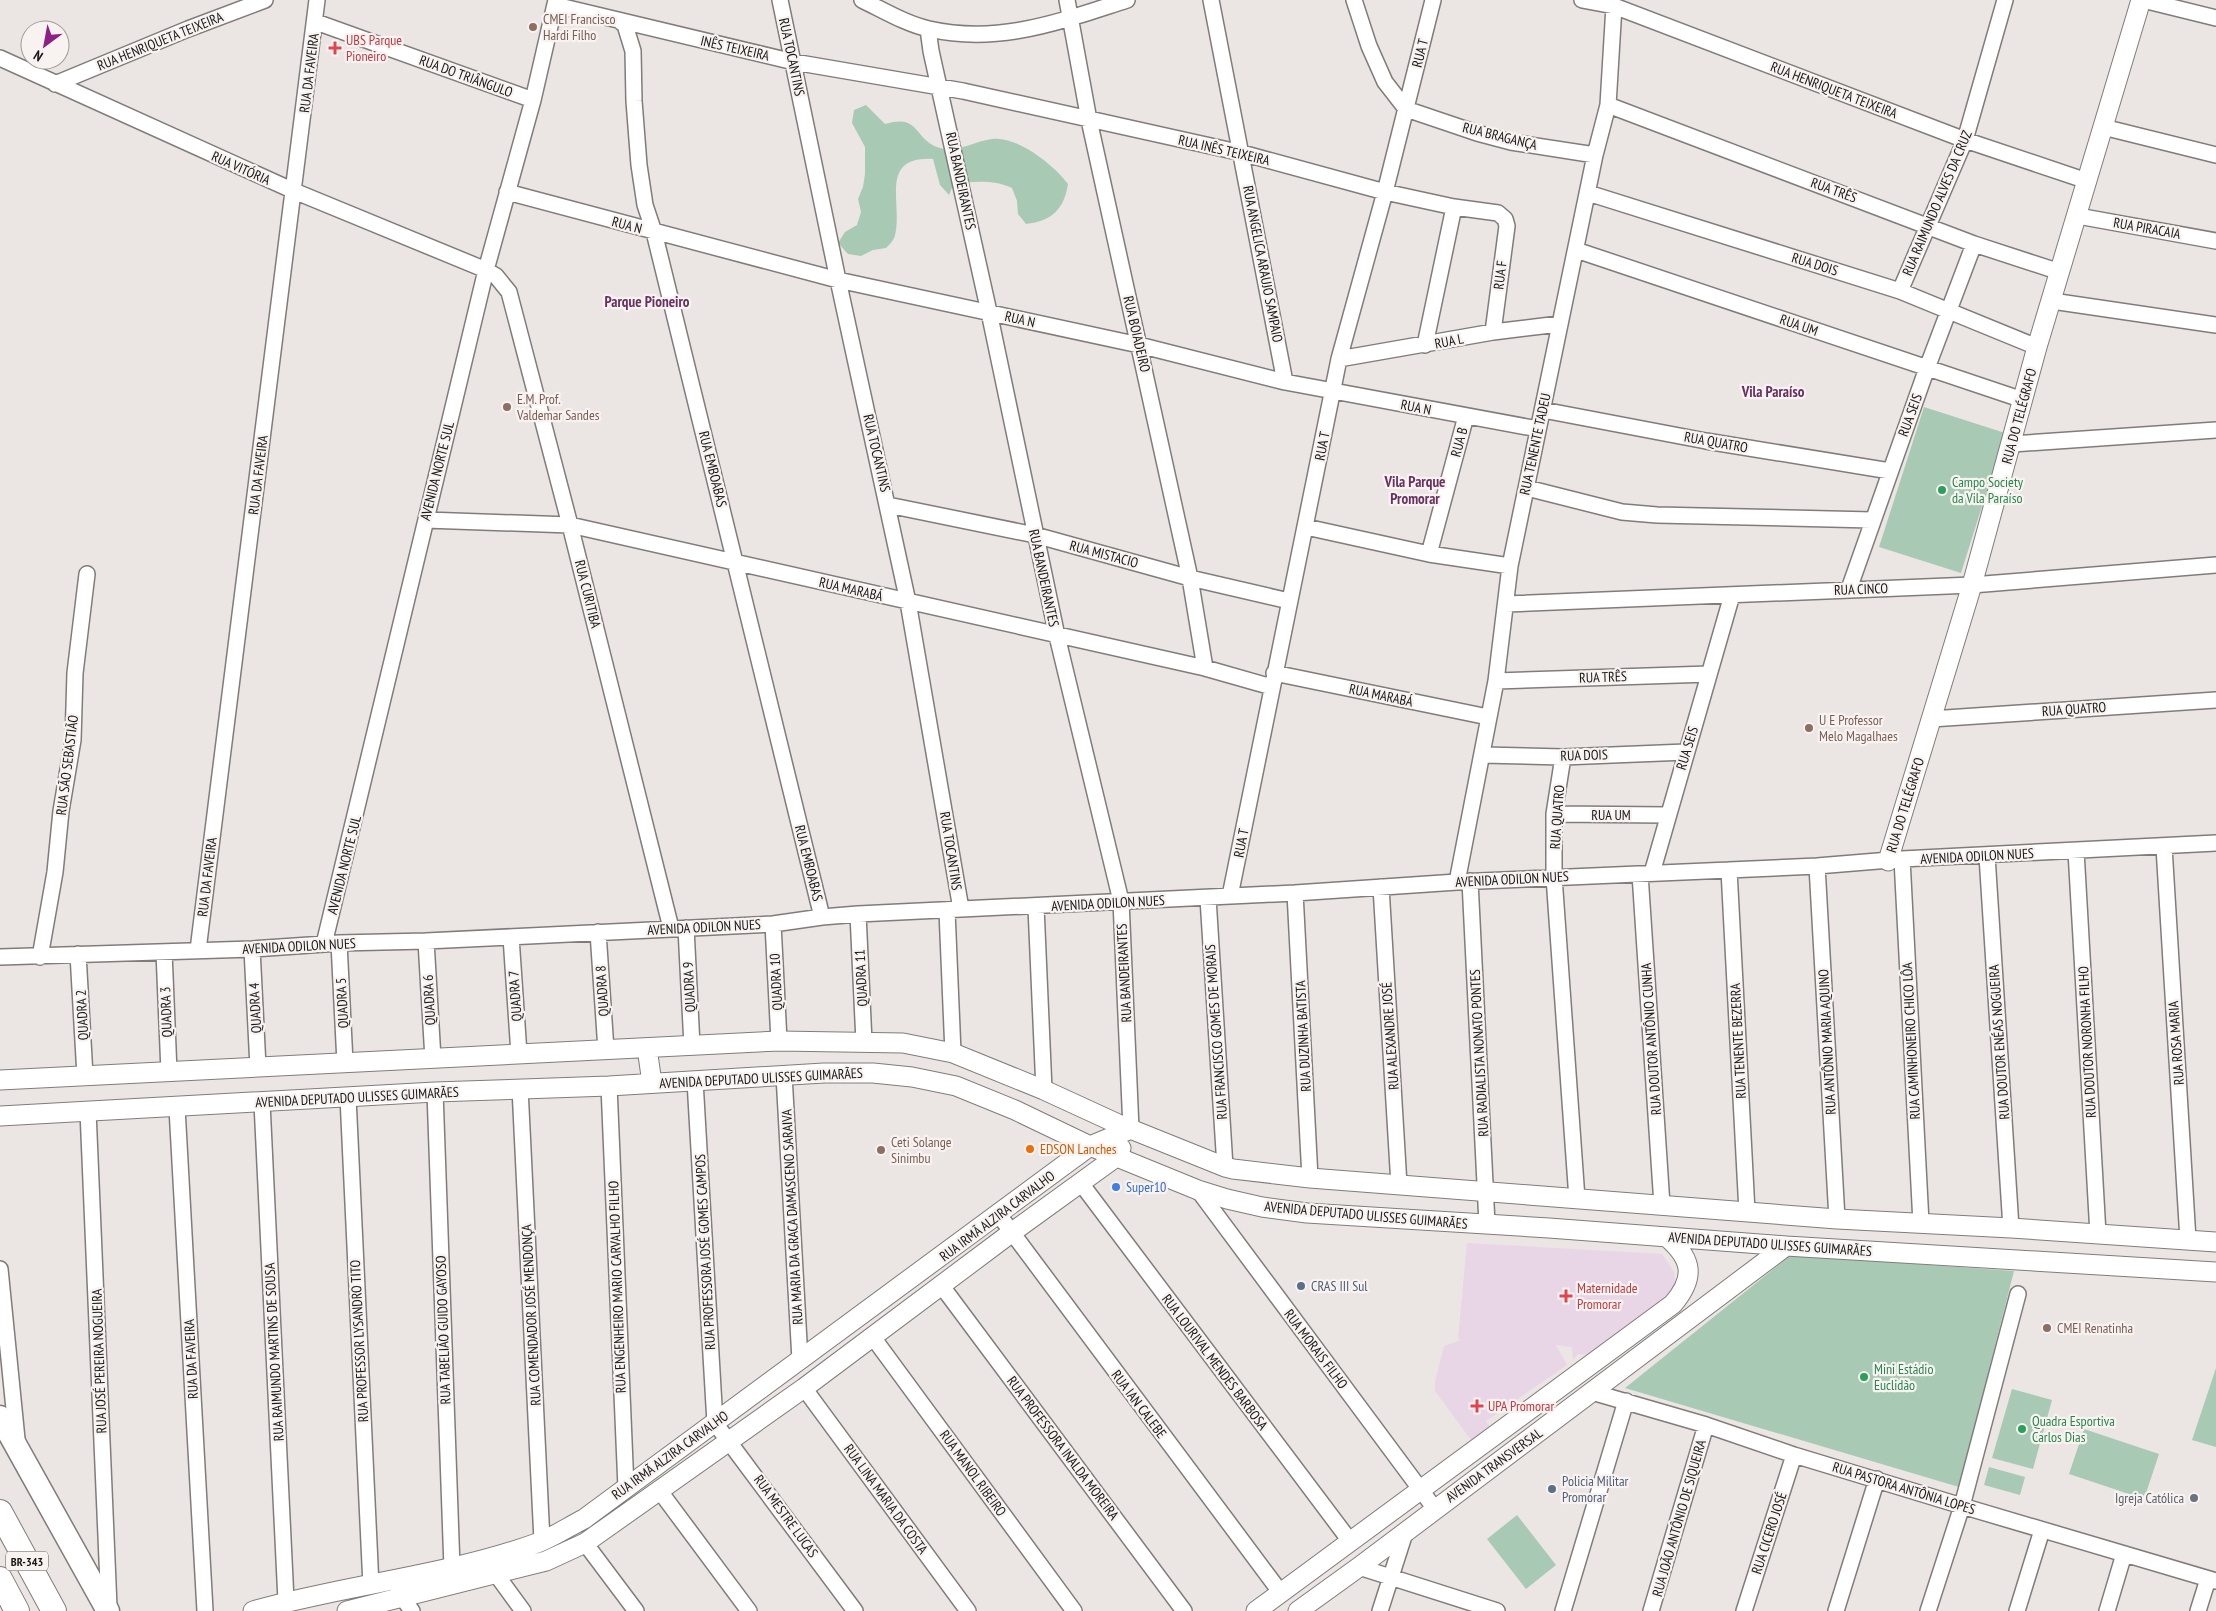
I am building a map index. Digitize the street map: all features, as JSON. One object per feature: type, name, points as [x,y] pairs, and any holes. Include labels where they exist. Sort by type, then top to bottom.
[{"type":"highway","name":"BR-343","points":[[0,1512],[54,1611]]},
{"type":"highway","name":"BR-343","points":[[0,1579],[17,1611]]},
{"type":"main road","points":[[0,1417],[108,1611]]},
{"type":"street","name":"RUA HENRIQUETA TEIXEIRA","points":[[55,84],[188,29],[265,0]]},
{"type":"street","name":"RUA DA FAVEIRA","points":[[198,950],[316,22],[317,0]]},
{"type":"street","name":"RUA TOCANTINS","points":[[780,0],[838,280],[908,602],[954,910],[953,1053]]},
{"type":"street","points":[[862,0],[928,29],[980,35],[1025,31],[1127,0]]},
{"type":"street","name":"RUA BOIADEIRO","points":[[1067,0],[1089,120],[1190,578],[1204,668]]},
{"type":"street","name":"RUA ANGELICA ARAUJO SAMPAIO","points":[[1211,0],[1285,382]]},
{"type":"street","points":[[1354,0],[1369,46],[1385,82],[1406,109]]},
{"type":"street","name":"RUA T","points":[[1230,896],[1339,359],[1385,192],[1433,0]]},
{"type":"street","name":"RUA RAIMUNDO ALVES DA CRUZ","points":[[1900,291],[1965,140],[2005,0]]},
{"type":"street","points":[[2142,0],[2216,18]]},
{"type":"street","name":"RUA DO TELÉGRAFO","points":[[1895,860],[1931,718],[1972,585],[2037,347],[2142,0]]},
{"type":"street","name":"RUA HENRIQUETA TEIXEIRA","points":[[1590,1],[1614,6],[1965,140],[2087,181]]},
{"type":"street","points":[[555,2],[621,22]]},
{"type":"street","name":"AVENIDA NORTE SUL","points":[[332,944],[426,520],[486,270],[532,100],[555,2]]},
{"type":"street","name":"RUA TENENTE TADEU","points":[[1464,882],[1488,717],[1496,681],[1510,566],[1559,324],[1595,156],[1608,105],[1614,6]]},
{"type":"street","name":"RUA DO TRIÂNGULO","points":[[316,22],[532,100]]},
{"type":"street","name":"INÊS TEIXEIRA","points":[[621,22],[794,62],[940,87]]},
{"type":"street","name":"RUA EMBOABAS","points":[[621,22],[625,25],[633,51],[634,101],[639,165],[645,205],[654,232],[737,563],[822,916]]},
{"type":"street","name":"RUA BANDEIRANTES","points":[[928,29],[931,52],[990,312],[1057,636],[1121,901],[1131,1129]]},
{"type":"street","name":"RUA VITÓRIA","points":[[0,58],[294,192],[486,270]]},
{"type":"street","name":"RUA INÊS TEIXEIRA","points":[[940,87],[1242,153],[1385,192],[1454,207],[1498,213],[1505,218]]},
{"type":"street","name":"RUA TRÊS","points":[[1608,105],[1974,244],[2060,272]]},
{"type":"street","name":"RUA BRAGANÇA","points":[[1406,109],[1477,133],[1512,142],[1595,156]]},
{"type":"street","points":[[2103,127],[2216,155]]},
{"type":"street","name":"RUA N","points":[[507,192],[838,280],[1139,345],[1285,382],[1538,429]]},
{"type":"street","name":"RUA DOIS","points":[[1588,193],[1900,291],[2037,347]]},
{"type":"street","points":[[1425,345],[1454,207]]},
{"type":"street","name":"RUA PIRACAIA","points":[[2078,216],[2216,241]]},
{"type":"street","name":"RUA F","points":[[1493,332],[1507,226],[1505,218]]},
{"type":"street","name":"RUA SEIS","points":[[1850,589],[1872,520],[1974,244]]},
{"type":"street","name":"RUA UM","points":[[1576,250],[2023,400]]},
{"type":"street","name":"RUA CURITIBA","points":[[486,270],[496,276],[510,292],[671,928]]},
{"type":"street","points":[[2052,301],[2216,325]]},
{"type":"street","name":"RUA L","points":[[1339,359],[1493,332],[1559,324]]},
{"type":"street","name":"RUA QUATRO","points":[[1543,410],[1706,441],[1890,471]]},
{"type":"street","name":"RUA B","points":[[1429,554],[1466,416]]},
{"type":"street","points":[[2012,444],[2216,430]]},
{"type":"street","points":[[1527,488],[1606,508],[1658,516],[1872,520]]},
{"type":"street","name":"RUA MISTACIO","points":[[888,505],[1035,535],[1190,578],[1289,601]]},
{"type":"street","name":"RUA MARABÁ","points":[[426,520],[570,525],[1204,668],[1488,717]]},
{"type":"street","points":[[1306,527],[1429,554],[1510,566]]},
{"type":"street","name":"RUA CINCO","points":[[1506,604],[1972,585],[2216,565]]},
{"type":"street","name":"RUA SÃO SEBASTIÃO","points":[[40,957],[55,872],[61,811],[73,740],[75,673],[87,574]]},
{"type":"street","name":"RUA SEIS","points":[[1646,874],[1667,815],[1732,595]]},
{"type":"street","name":"RUA TRÊS","points":[[1496,681],[1709,674]]},
{"type":"street","name":"RUA QUATRO","points":[[1931,718],[2216,700]]},
{"type":"street","name":"RUA DOIS","points":[[1482,755],[1563,757],[1686,752]]},
{"type":"street","name":"RUA QUATRO","points":[[1554,877],[1554,814],[1563,757]]},
{"type":"street","name":"RUA UM","points":[[1554,814],[1667,815]]},
{"type":"street","name":"AVENIDA ODILON NUES","points":[[0,958],[252,949],[773,924],[822,916],[1295,894],[1554,877],[1817,866],[1895,860],[2216,843]]},
{"type":"street","name":"RUA ROSA MARIA","points":[[2164,847],[2188,1240]]},
{"type":"street","name":"RUA DOUTOR NORONHA FILHO","points":[[2076,851],[2098,1234]]},
{"type":"street","name":"RUA DOUTOR ENÉAS NOGUEIRA","points":[[1987,856],[2011,1228]]},
{"type":"street","name":"RUA CAMINHONEIRO CHICO LÔA","points":[[1895,860],[1921,1223]]},
{"type":"street","name":"RUA ANTÔNIO MARIA AQUINO","points":[[1817,866],[1838,1219]]},
{"type":"street","name":"RUA TENENTE BEZERRA","points":[[1729,870],[1747,1212]]},
{"type":"street","name":"RUA DOUTOR ANTÔNIO CUNHA","points":[[1646,874],[1662,1205]]},
{"type":"street","points":[[1554,877],[1577,1199]]},
{"type":"street","name":"RUA RADIALISTA NONATO PONTES","points":[[1464,882],[1487,1224]]},
{"type":"street","name":"RUA ALEXANDRE JOSÉ","points":[[1381,888],[1399,1185]]},
{"type":"street","name":"RUA DUZINHA BATISTA","points":[[1295,894],[1310,1178]]},
{"type":"street","name":"RUA FRANCISCO GOMES DE MORAIS","points":[[1208,898],[1225,1166]]},
{"type":"street","points":[[1036,907],[1044,1090]]},
{"type":"street","name":"QUADRA 11","points":[[858,914],[864,1042]]},
{"type":"street","name":"QUADRA 10","points":[[773,924],[779,1041]]},
{"type":"street","name":"QUADRA 9","points":[[686,928],[692,1046]]},
{"type":"street","name":"QUADRA 8","points":[[598,932],[606,1050]]},
{"type":"street","name":"QUADRA 7","points":[[511,937],[519,1054]]},
{"type":"street","name":"QUADRA 6","points":[[426,941],[433,1059]]},
{"type":"street","name":"QUADRA 5","points":[[332,944],[345,1063]]},
{"type":"street","name":"QUADRA 4","points":[[252,949],[258,1067]]},
{"type":"street","name":"QUADRA 3","points":[[164,952],[169,1072]]},
{"type":"street","name":"QUADRA 2","points":[[78,954],[85,1076]]},
{"type":"street","points":[[0,1080],[779,1041],[903,1044],[953,1053],[1044,1090],[1131,1129],[1233,1169],[1310,1178],[1838,1219],[2011,1228],[2216,1242]]},
{"type":"street","points":[[648,1048],[652,1083]]},
{"type":"street","name":"AVENIDA DEPUTADO ULISSES GUIMARÃES","points":[[0,1116],[176,1108],[434,1092],[609,1086],[784,1075],[873,1073],[912,1077],[956,1086],[1015,1110],[1090,1146],[1198,1190],[1262,1207],[1307,1213],[1550,1228],[1668,1238],[2052,1260],[2216,1272]]},
{"type":"street","name":"RUA MARIA DA GRACA DAMASCENO SARAIVA","points":[[784,1075],[800,1360]]},
{"type":"street","name":"RUA PROFESSORA JOSÉ GOMES CAMPOS","points":[[695,1081],[715,1423]]},
{"type":"street","name":"RUA ENGENHEIRO MARIO CARVALHO FILHO","points":[[609,1086],[626,1488]]},
{"type":"street","name":"RUA COMENDADOR JOSÉ MENDONÇA","points":[[520,1088],[542,1541]]},
{"type":"street","name":"RUA TABELIÃO GUIDO GAYOSO","points":[[434,1092],[452,1568]]},
{"type":"street","name":"RUA PROFESSOR LYSANDRO TITO","points":[[348,1097],[370,1586]]},
{"type":"street","name":"RUA RAIMUNDO MARTINS DE SOUSA","points":[[262,1103],[286,1602]]},
{"type":"street","name":"RUA DA FAVEIRA","points":[[176,1108],[205,1611]]},
{"type":"street","name":"RUA JOSÉ PEREIRA NOGUEIRA","points":[[88,1111],[108,1611]]},
{"type":"street","name":"RUA IRMÃ ALZIRA CARVALHO","points":[[253,1611],[286,1602],[452,1568],[542,1541],[584,1519],[1090,1146],[1131,1129]]},
{"type":"street","name":"RUA IRMÃ ALZIRA CARVALHO","points":[[347,1611],[407,1604],[496,1574],[546,1561],[585,1543],[804,1388],[1116,1157],[1131,1129]]},
{"type":"street","name":"RUA LOURIVAL MENDES BARBOSA","points":[[1080,1182],[1350,1541]]},
{"type":"street","name":"RUA MORAIS FILHO","points":[[1198,1190],[1435,1509]]},
{"type":"street","points":[[1550,1197],[1550,1228]]},
{"type":"street","name":"RUA IAN CALEBE","points":[[998,1215],[1281,1593]]},
{"type":"street","points":[[2052,1260],[2053,1232]]},
{"type":"street","name":"AVENIDA TRANSVERSAL","points":[[1256,1611],[1674,1304],[1688,1282],[1690,1272],[1680,1248],[1668,1238]]},
{"type":"street","name":"AVENIDA TRANSVERSAL","points":[[1298,1611],[1359,1568],[1786,1246]]},
{"type":"street","points":[[0,1269],[18,1450]]},
{"type":"street","name":"RUA PROFESSORA INALDA MOREIRA","points":[[941,1285],[1184,1611]]},
{"type":"street","points":[[1928,1611],[1962,1506],[2018,1294]]},
{"type":"street","name":"RUA MANOL RIBEIRO","points":[[872,1336],[1074,1611]]},
{"type":"street","name":"RUA LINA MARIA DA COSTA","points":[[804,1388],[968,1611]]},
{"type":"street","name":"RUA PASTORA ANTÔNIA LOPES","points":[[1592,1392],[1706,1425],[1794,1455],[1962,1506],[2212,1580]]},
{"type":"street","points":[[1563,1611],[1626,1401]]},
{"type":"street","name":"RUA MESTRE LUCAS","points":[[715,1423],[855,1611]]},
{"type":"street","name":"RUA JOÃO ANTÔNIO DE SIQUEIRA","points":[[1652,1611],[1706,1425]]},
{"type":"street","name":"RUA CICERO JOSÉ","points":[[1744,1611],[1794,1455]]},
{"type":"street","points":[[1836,1611],[1877,1479]]},
{"type":"street","points":[[659,1490],[749,1611]]},
{"type":"street","points":[[2017,1611],[2042,1530]]},
{"type":"street","points":[[1380,1611],[1405,1533]]},
{"type":"street","points":[[585,1543],[636,1611]]},
{"type":"street","points":[[2107,1611],[2124,1554]]},
{"type":"street","points":[[1359,1568],[1475,1608],[1497,1611]]},
{"type":"street","points":[[496,1574],[524,1611]]},
{"type":"street","points":[[2198,1611],[2212,1580]]},
{"type":"shaded area","name":"Maternidade Promorar","points":[[1467,1243],[1662,1254],[1674,1272],[1676,1291],[1596,1355],[1578,1354],[1573,1360],[1572,1347],[1556,1345],[1567,1365],[1486,1421],[1493,1431],[1474,1444],[1435,1391],[1435,1382],[1444,1346],[1461,1340],[1458,1339]]},
{"type":"green space","points":[[866,105],[885,124],[905,122],[916,129],[931,144],[940,148],[959,148],[992,139],[1002,139],[1023,146],[1054,168],[1068,184],[1060,207],[1055,213],[1043,220],[1026,224],[1018,214],[1017,201],[1012,188],[991,182],[954,183],[949,195],[940,185],[933,159],[916,160],[905,165],[899,174],[896,184],[897,223],[892,242],[886,248],[873,250],[861,256],[848,254],[838,243],[845,232],[857,225],[861,212],[858,199],[863,187],[865,174],[865,147],[852,123],[854,110]]},
{"type":"green space","name":"Campo Society da Vila Paraíso","points":[[1924,407],[2005,433],[1961,573],[1879,547]]},
{"type":"green space","points":[[1791,1255],[2014,1271],[1959,1487],[1625,1388]]},
{"type":"green space","points":[[2216,1368],[2216,1447],[2192,1440]]},
{"type":"green space","name":"Quadra Esportiva Carlos Dias","points":[[2012,1389],[2052,1400],[2033,1469],[1992,1458]]},
{"type":"green space","points":[[2084,1429],[2159,1454],[2144,1499],[2069,1474]]},
{"type":"green space","points":[[1989,1467],[2025,1477],[2020,1495],[1984,1485]]},
{"type":"green space","points":[[1517,1515],[1556,1565],[1526,1589],[1487,1539]]},
{"type":"place","name":"CMEI Francisco Hardi Filho","points":[[533,27]]},
{"type":"place","name":"UBS Parque Pioneiro","points":[[335,48]]},
{"type":"place","name":"E.M. Prof. Valdemar Sandes","points":[[507,407]]},
{"type":"place","name":"Campo Society da Vila Paraíso","points":[[1942,490]]},
{"type":"place","name":"U E Professor Melo Magalhaes","points":[[1809,728]]},
{"type":"place","name":"EDSON Lanches","points":[[1030,1149]]},
{"type":"place","name":"Ceti Solange Sinimbu","points":[[881,1150]]},
{"type":"place","name":"Super10","points":[[1116,1187]]},
{"type":"place","name":"CRAS III Sul","points":[[1301,1286]]},
{"type":"place","name":"Maternidade Promorar","points":[[1566,1296]]},
{"type":"place","name":"CMEI Renatinha","points":[[2047,1328]]},
{"type":"place","name":"Mini Estádio Euclidão","points":[[1864,1377]]},
{"type":"place","name":"UPA Promorar","points":[[1477,1406]]},
{"type":"place","name":"Quadra Esportiva Carlos Dias","points":[[2022,1429]]},
{"type":"place","name":"Policia Militar Promorar","points":[[1552,1489]]},
{"type":"place","name":"Igreja Católica","points":[[2194,1498]]},
{"type":"district","name":"Parque Pioneiro","points":[[647,301]]},
{"type":"district","name":"Vila Paraíso","points":[[1773,391]]},
{"type":"district","name":"Vila Parque Promorar","points":[[1415,490]]}]
